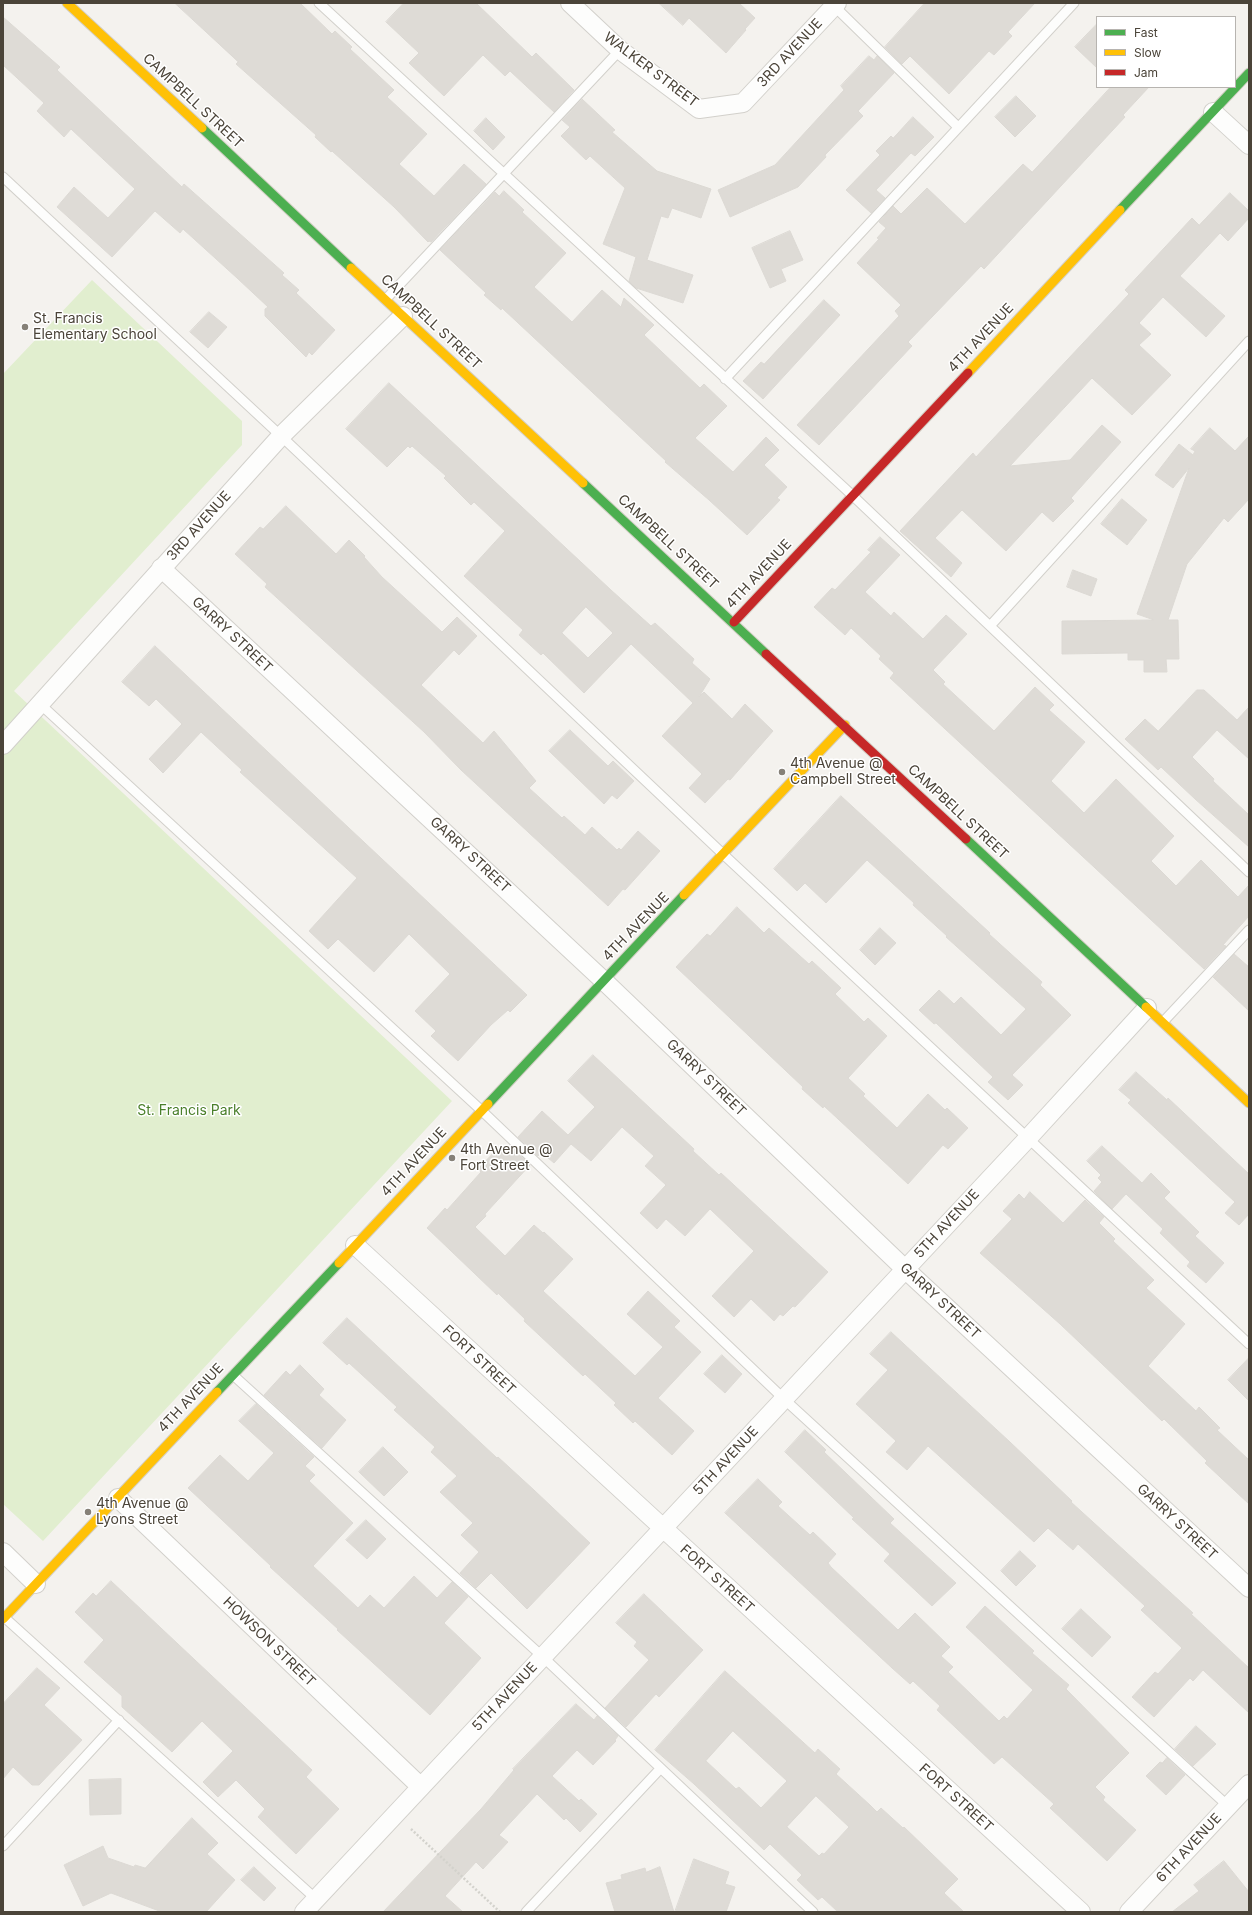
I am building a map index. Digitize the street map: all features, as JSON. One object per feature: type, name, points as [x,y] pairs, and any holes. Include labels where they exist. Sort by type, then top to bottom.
[{"type":"street","name":"CAMPBELL STREET","points":[[67,3],[844,724],[1249,1103]]},
{"type":"street","name":"WALKER STREET","points":[[570,3],[620,50],[699,109],[743,103]]},
{"type":"street","name":"3RD AVENUE","points":[[743,103],[834,4]]},
{"type":"street","name":"4TH AVENUE","points":[[1236,87],[1249,73]]},
{"type":"street","name":"4TH AVENUE","points":[[734,622],[1235,88]]},
{"type":"street","points":[[1213,112],[1249,145]]},
{"type":"street","name":"3RD AVENUE","points":[[3,745],[39,703],[281,436],[403,316]]},
{"type":"street","name":"GARRY STREET","points":[[161,568],[604,981],[905,1269],[1249,1588]]},
{"type":"street","name":"4TH AVENUE","points":[[4,1618],[481,1110],[724,855],[844,724]]},
{"type":"street","name":"5TH AVENUE","points":[[310,1906],[1029,1137],[1147,1008]]},
{"type":"street","name":"FORT STREET","points":[[355,1245],[662,1529],[1081,1912]]},
{"type":"street","name":"HOWSON STREET","points":[[118,1498],[421,1787]]},
{"type":"street","points":[[3,1552],[36,1584]]},
{"type":"street","name":"6TH AVENUE","points":[[1129,1912],[1249,1784]]},
{"type":"lane","points":[[319,3],[852,495],[1249,872]]},
{"type":"lane","points":[[725,379],[1074,3]]},
{"type":"lane","points":[[834,4],[958,127]]},
{"type":"lane","points":[[386,299],[620,50]]},
{"type":"lane","points":[[3,177],[281,436],[724,855],[1029,1137],[1249,1344]]},
{"type":"lane","points":[[990,626],[1249,341]]},
{"type":"lane","points":[[39,703],[481,1110],[784,1399],[1228,1806]]},
{"type":"lane","points":[[1163,1022],[1249,930]]},
{"type":"lane","points":[[233,1374],[543,1657],[813,1912]]},
{"type":"lane","points":[[4,1618],[119,1720],[310,1906]]},
{"type":"lane","points":[[3,1846],[119,1720]]},
{"type":"lane","points":[[526,1912],[660,1769]]},
{"type":"path","points":[[396,1815],[500,1912]]},
{"type":"green space","name":"St. Francis Park","points":[[92,280],[242,421],[242,445],[14,691],[452,1101],[43,1541],[3,1504],[3,374]]},
{"type":"building","points":[[175,3],[300,3],[332,34],[335,31],[352,47],[350,49],[394,90],[387,97],[427,134],[399,164],[434,196],[464,164],[486,184],[431,242],[428,242],[394,207],[332,151],[331,152],[315,137],[316,135],[236,64],[238,62]]},
{"type":"building","points":[[404,3],[476,3],[532,57],[536,53],[574,90],[554,112],[510,71],[505,76],[483,55],[444,96],[409,63],[419,53],[386,22]]},
{"type":"building","points":[[659,3],[739,3],[755,18],[726,53],[689,18],[683,25]]},
{"type":"building","points":[[925,3],[1035,3],[1008,32],[1012,36],[994,55],[989,51],[949,94],[910,56],[902,64],[885,47]]},
{"type":"building","points":[[3,17],[60,67],[57,70],[182,187],[184,184],[284,273],[282,275],[299,290],[296,293],[335,330],[312,355],[309,352],[306,357],[265,316],[265,309],[268,307],[237,278],[183,229],[180,233],[155,211],[112,257],[57,207],[74,187],[108,218],[135,189],[71,129],[64,137],[37,111],[44,103],[3,65]]},
{"type":"building","points":[[1096,25],[1096,67],[1075,47]]},
{"type":"building","points":[[869,56],[874,60],[877,56],[894,73],[858,111],[863,116],[825,155],[826,157],[798,187],[730,217],[718,190],[775,165],[844,90],[841,86]]},
{"type":"building","points":[[1110,88],[1148,88],[1123,115],[1125,117],[984,269],[981,266],[908,342],[912,346],[819,445],[797,425],[899,316],[895,311],[901,305],[857,263],[879,239],[877,238],[886,228],[879,222],[893,206],[901,214],[927,188],[965,224],[1023,164],[1032,172]]},
{"type":"building","points":[[1016,96],[1036,116],[1015,137],[995,117]]},
{"type":"building","points":[[582,99],[615,130],[612,132],[657,171],[711,189],[701,218],[672,208],[668,218],[661,216],[647,260],[693,275],[683,303],[636,288],[629,281],[636,257],[603,244],[625,188],[590,156],[586,160],[561,136],[570,127],[562,120]]},
{"type":"building","points":[[913,117],[934,137],[915,156],[911,153],[876,190],[885,198],[871,213],[846,190],[880,155],[876,151],[891,136],[893,138]]},
{"type":"building","points":[[486,118],[505,137],[493,150],[474,131]]},
{"type":"building","points":[[504,191],[524,210],[522,212],[566,253],[534,287],[572,322],[602,290],[621,307],[624,298],[654,325],[644,335],[700,388],[704,384],[727,406],[695,438],[733,472],[766,437],[779,450],[764,465],[787,487],[777,498],[780,500],[747,535],[665,462],[666,461],[502,308],[501,310],[484,295],[486,293],[440,250],[495,192],[499,196]]},
{"type":"building","points":[[1230,193],[1249,211],[1249,218],[1228,241],[1220,233],[1180,276],[1225,316],[1206,337],[1163,297],[1139,323],[1151,334],[1139,345],[1171,375],[1132,415],[1092,378],[1010,466],[1070,460],[1102,425],[1121,442],[1071,498],[1074,501],[1053,522],[1042,512],[1006,551],[962,510],[935,538],[962,563],[951,577],[900,531],[973,453],[976,457],[1129,294],[1125,290],[1192,218],[1199,225]]},
{"type":"building","points":[[790,231],[803,260],[781,269],[786,281],[770,288],[752,248]]},
{"type":"building","points":[[824,300],[840,315],[763,399],[743,381],[761,362],[764,364]]},
{"type":"building","points":[[209,312],[227,327],[208,348],[190,332]]},
{"type":"building","points":[[389,383],[611,590],[651,626],[655,623],[694,659],[692,663],[710,679],[699,697],[704,692],[732,719],[745,704],[773,731],[730,780],[728,779],[705,803],[689,788],[702,774],[662,736],[693,703],[631,644],[584,693],[543,653],[541,655],[519,635],[523,630],[464,576],[505,531],[474,502],[471,505],[444,478],[446,476],[412,446],[410,448],[408,446],[387,467],[346,429]],"holes":[[[586,607],[613,633],[588,658],[562,633]]]},
{"type":"building","points":[[1210,428],[1235,451],[1249,436],[1249,499],[1228,522],[1224,518],[1187,564],[1168,620],[1178,620],[1179,659],[1166,659],[1167,672],[1144,672],[1144,660],[1128,660],[1128,653],[1062,654],[1062,621],[1154,620],[1137,614],[1189,468],[1173,488],[1155,475],[1179,444],[1193,455],[1195,451],[1191,449]]},
{"type":"building","points":[[1122,499],[1147,520],[1127,545],[1101,524]]},
{"type":"building","points":[[286,506],[336,554],[349,540],[365,556],[364,557],[382,577],[442,632],[457,617],[477,636],[459,655],[454,650],[421,685],[483,743],[494,731],[536,781],[529,788],[562,818],[564,816],[585,835],[592,827],[617,850],[619,848],[621,850],[638,831],[660,851],[625,890],[623,889],[608,906],[461,770],[424,732],[265,587],[267,584],[235,554],[260,527],[263,529]]},
{"type":"building","points":[[880,537],[900,555],[865,592],[891,616],[894,612],[923,639],[946,615],[967,634],[933,670],[945,682],[943,684],[994,731],[1035,687],[1054,705],[1049,710],[1085,742],[1051,781],[1084,813],[1116,779],[1174,836],[1151,861],[1176,886],[1201,860],[1238,897],[1249,885],[1249,916],[1223,945],[1226,946],[1204,969],[890,678],[894,673],[879,659],[881,656],[851,628],[845,635],[814,607],[832,588],[835,590],[871,552],[868,550]]},
{"type":"building","points":[[1073,570],[1097,579],[1091,596],[1067,587]]},
{"type":"building","points":[[155,646],[527,995],[510,1012],[508,1010],[491,1025],[458,1061],[431,1036],[436,1031],[415,1011],[450,974],[409,934],[374,972],[338,939],[328,949],[309,931],[357,878],[240,772],[242,770],[201,732],[163,773],[149,759],[182,724],[156,699],[149,706],[122,682]]},
{"type":"building","points":[[1197,690],[1204,690],[1237,720],[1249,707],[1249,759],[1217,730],[1192,757],[1214,779],[1213,781],[1249,815],[1249,847],[1161,767],[1158,770],[1125,739],[1145,719],[1158,731]]},
{"type":"building","points":[[570,730],[608,766],[613,761],[634,781],[617,799],[612,795],[604,804],[549,751]]},
{"type":"building","points":[[841,796],[1042,982],[1040,985],[1071,1015],[1012,1075],[1023,1085],[1008,1100],[988,1082],[993,1077],[936,1023],[934,1024],[919,1010],[939,990],[954,1004],[961,997],[1001,1035],[1026,1009],[946,937],[947,936],[913,905],[914,903],[867,860],[826,903],[805,883],[797,891],[774,869]]},
{"type":"building","points":[[737,907],[764,933],[769,928],[809,964],[812,961],[841,988],[835,994],[864,1022],[868,1018],[887,1036],[848,1078],[865,1094],[863,1096],[897,1128],[928,1094],[945,1110],[947,1108],[968,1128],[948,1149],[943,1145],[908,1184],[824,1106],[823,1108],[802,1089],[803,1087],[676,967],[707,934],[710,936]]},
{"type":"building","points":[[880,928],[896,943],[875,965],[860,950]]},
{"type":"building","points":[[1234,954],[1249,967],[1249,1011],[1213,977]]},
{"type":"building","points":[[593,1055],[694,1149],[693,1151],[719,1175],[721,1173],[828,1272],[795,1307],[793,1306],[783,1316],[780,1314],[774,1321],[751,1299],[734,1317],[712,1296],[754,1251],[710,1209],[685,1236],[666,1219],[657,1229],[640,1213],[666,1185],[645,1166],[654,1156],[622,1127],[591,1161],[571,1144],[554,1163],[541,1152],[538,1156],[518,1137],[542,1111],[568,1135],[595,1107],[568,1081]]},
{"type":"building","points":[[1136,1072],[1167,1100],[1168,1098],[1249,1174],[1249,1214],[1239,1225],[1225,1213],[1235,1202],[1128,1103],[1131,1100],[1119,1090]]},
{"type":"building","points":[[510,1146],[530,1165],[475,1227],[505,1256],[534,1225],[543,1233],[544,1232],[573,1259],[543,1291],[635,1376],[663,1347],[627,1314],[648,1291],[680,1321],[674,1327],[701,1352],[658,1398],[694,1431],[672,1455],[635,1421],[633,1423],[614,1405],[616,1403],[585,1374],[583,1376],[524,1321],[525,1319],[498,1293],[497,1295],[427,1228],[445,1208],[447,1210],[481,1172],[478,1169],[499,1147],[505,1152]]},
{"type":"building","points":[[1102,1146],[1142,1183],[1151,1173],[1170,1192],[1164,1198],[1199,1232],[1195,1236],[1224,1263],[1206,1283],[1187,1266],[1190,1262],[1160,1233],[1163,1229],[1126,1194],[1112,1209],[1094,1191],[1102,1182],[1098,1178],[1101,1175],[1087,1161]]},
{"type":"building","points":[[1030,1192],[1063,1223],[1085,1200],[1104,1217],[1099,1223],[1115,1239],[1113,1241],[1154,1280],[1146,1288],[1185,1324],[1148,1366],[1196,1411],[1199,1407],[1220,1428],[1217,1430],[1249,1460],[1249,1504],[1205,1463],[1207,1461],[1164,1419],[1162,1421],[1060,1324],[980,1253],[1012,1219],[1003,1211],[1019,1194],[1024,1199]]},
{"type":"building","points":[[347,1318],[590,1543],[527,1609],[491,1573],[476,1588],[460,1573],[479,1552],[461,1535],[473,1523],[440,1492],[457,1476],[431,1452],[435,1447],[394,1410],[397,1407],[349,1363],[347,1365],[323,1343]]},
{"type":"building","points":[[891,1332],[1010,1442],[1072,1501],[1071,1502],[1193,1613],[1191,1614],[1249,1668],[1249,1713],[1203,1670],[1193,1681],[1190,1678],[1154,1717],[1132,1697],[1155,1672],[1158,1674],[1182,1648],[1141,1610],[1145,1606],[1078,1544],[1073,1550],[1048,1528],[1034,1542],[928,1446],[907,1470],[886,1452],[896,1441],[856,1404],[888,1370],[870,1354]]},
{"type":"building","points":[[722,1355],[742,1374],[725,1393],[704,1374]]},
{"type":"building","points":[[1249,1358],[1249,1401],[1228,1380]]},
{"type":"building","points":[[300,1365],[324,1389],[319,1395],[346,1420],[322,1448],[264,1395],[286,1371],[290,1375]]},
{"type":"building","points":[[256,1404],[314,1457],[305,1466],[315,1475],[309,1481],[353,1523],[313,1566],[358,1608],[370,1595],[384,1608],[414,1576],[437,1598],[452,1582],[468,1597],[444,1623],[481,1658],[430,1715],[337,1630],[338,1629],[270,1567],[271,1566],[188,1488],[220,1455],[248,1481],[274,1453],[239,1421]]},
{"type":"building","points":[[805,1430],[826,1450],[824,1452],[894,1519],[890,1523],[956,1583],[932,1606],[884,1561],[890,1554],[852,1519],[854,1518],[785,1452]]},
{"type":"building","points":[[383,1447],[408,1472],[384,1496],[359,1472]]},
{"type":"building","points":[[758,1479],[782,1502],[778,1506],[810,1535],[813,1532],[836,1554],[828,1563],[831,1567],[898,1630],[915,1613],[950,1647],[941,1656],[953,1667],[948,1672],[999,1721],[1004,1716],[1007,1719],[1033,1690],[966,1627],[985,1606],[1034,1651],[1032,1653],[1069,1685],[1066,1689],[1129,1753],[1095,1787],[1105,1797],[1103,1800],[1136,1830],[1107,1861],[1050,1808],[1054,1804],[1002,1757],[994,1764],[937,1710],[940,1706],[913,1681],[910,1684],[892,1668],[725,1513]]},
{"type":"building","points":[[366,1520],[386,1539],[367,1559],[346,1540]]},
{"type":"building","points":[[1020,1551],[1036,1566],[1016,1586],[1001,1571]]},
{"type":"building","points":[[111,1581],[312,1770],[306,1777],[339,1809],[296,1854],[258,1817],[265,1809],[236,1780],[218,1797],[203,1782],[233,1751],[202,1721],[172,1752],[122,1707],[122,1696],[84,1662],[104,1640],[75,1612],[93,1593],[96,1596]]},
{"type":"building","points":[[644,1594],[703,1650],[659,1697],[656,1694],[626,1727],[605,1708],[649,1660],[634,1646],[637,1642],[616,1623]]},
{"type":"building","points":[[1081,1609],[1111,1637],[1092,1657],[1062,1629]]},
{"type":"building","points":[[37,1668],[60,1688],[44,1705],[82,1740],[39,1785],[32,1785],[13,1767],[3,1779],[3,1704]]},
{"type":"building","points":[[725,1671],[815,1753],[818,1749],[840,1769],[836,1774],[877,1812],[881,1808],[903,1828],[904,1827],[958,1879],[944,1893],[964,1912],[838,1912],[822,1897],[818,1900],[797,1880],[802,1875],[770,1844],[764,1850],[694,1784],[655,1750]],"holes":[[[733,1731],[787,1781],[761,1808],[739,1787],[736,1789],[706,1761]],[[816,1796],[849,1827],[824,1854],[822,1853],[819,1856],[787,1827]]]},
{"type":"building","points":[[576,1704],[594,1720],[597,1716],[618,1736],[615,1740],[616,1741],[593,1765],[577,1750],[552,1776],[579,1801],[581,1799],[597,1814],[580,1832],[566,1818],[564,1820],[537,1794],[499,1835],[508,1842],[483,1869],[476,1862],[445,1896],[463,1912],[383,1912],[481,1809],[514,1770],[513,1769]]},
{"type":"building","points":[[1196,1726],[1216,1744],[1193,1766],[1175,1749]]},
{"type":"building","points":[[1167,1758],[1185,1775],[1166,1795],[1146,1776],[1160,1762],[1162,1763]]},
{"type":"building","points":[[121,1779],[121,1814],[90,1815],[89,1780]]},
{"type":"building","points":[[192,1818],[218,1843],[207,1854],[235,1880],[206,1912],[162,1912],[111,1893],[83,1906],[64,1865],[103,1846],[108,1858],[134,1867],[135,1865],[145,1868]]},
{"type":"building","points":[[694,1859],[729,1872],[725,1884],[735,1887],[726,1912],[675,1912]]},
{"type":"building","points":[[1224,1861],[1249,1892],[1249,1912],[1172,1912],[1199,1891],[1194,1885]]},
{"type":"building","points":[[254,1867],[276,1888],[264,1901],[241,1880]]},
{"type":"building","points":[[660,1867],[674,1912],[615,1912],[606,1883],[622,1879],[621,1875],[645,1868],[646,1872]]},
{"type":"traffic: fast","points":[[1236,87],[1249,73]]},
{"type":"traffic: fast","points":[[1120,210],[1235,88]]},
{"type":"traffic: fast","points":[[202,128],[351,268]]},
{"type":"traffic: fast","points":[[583,483],[766,654]]},
{"type":"traffic: fast","points":[[966,839],[1146,1007]]},
{"type":"traffic: fast","points":[[488,1104],[684,895]]},
{"type":"traffic: fast","points":[[217,1392],[339,1263]]},
{"type":"traffic: slow","points":[[67,3],[202,128]]},
{"type":"traffic: slow","points":[[968,373],[1120,210]]},
{"type":"traffic: slow","points":[[351,268],[583,483]]},
{"type":"traffic: slow","points":[[684,895],[845,725]]},
{"type":"traffic: slow","points":[[1146,1007],[1249,1103]]},
{"type":"traffic: slow","points":[[339,1263],[488,1104]]},
{"type":"traffic: slow","points":[[3,1619],[217,1392]]},
{"type":"traffic: jam","points":[[734,622],[968,373]]},
{"type":"traffic: jam","points":[[766,654],[966,839]]},
{"type":"place","name":"St. Francis Elementary School","points":[[25,327]]},
{"type":"place","name":"4th Avenue @ Campbell Street","points":[[782,772]]},
{"type":"place","name":"4th Avenue @ Fort Street","points":[[452,1158]]},
{"type":"place","name":"4th Avenue @ Lyons Street","points":[[88,1512]]}]
